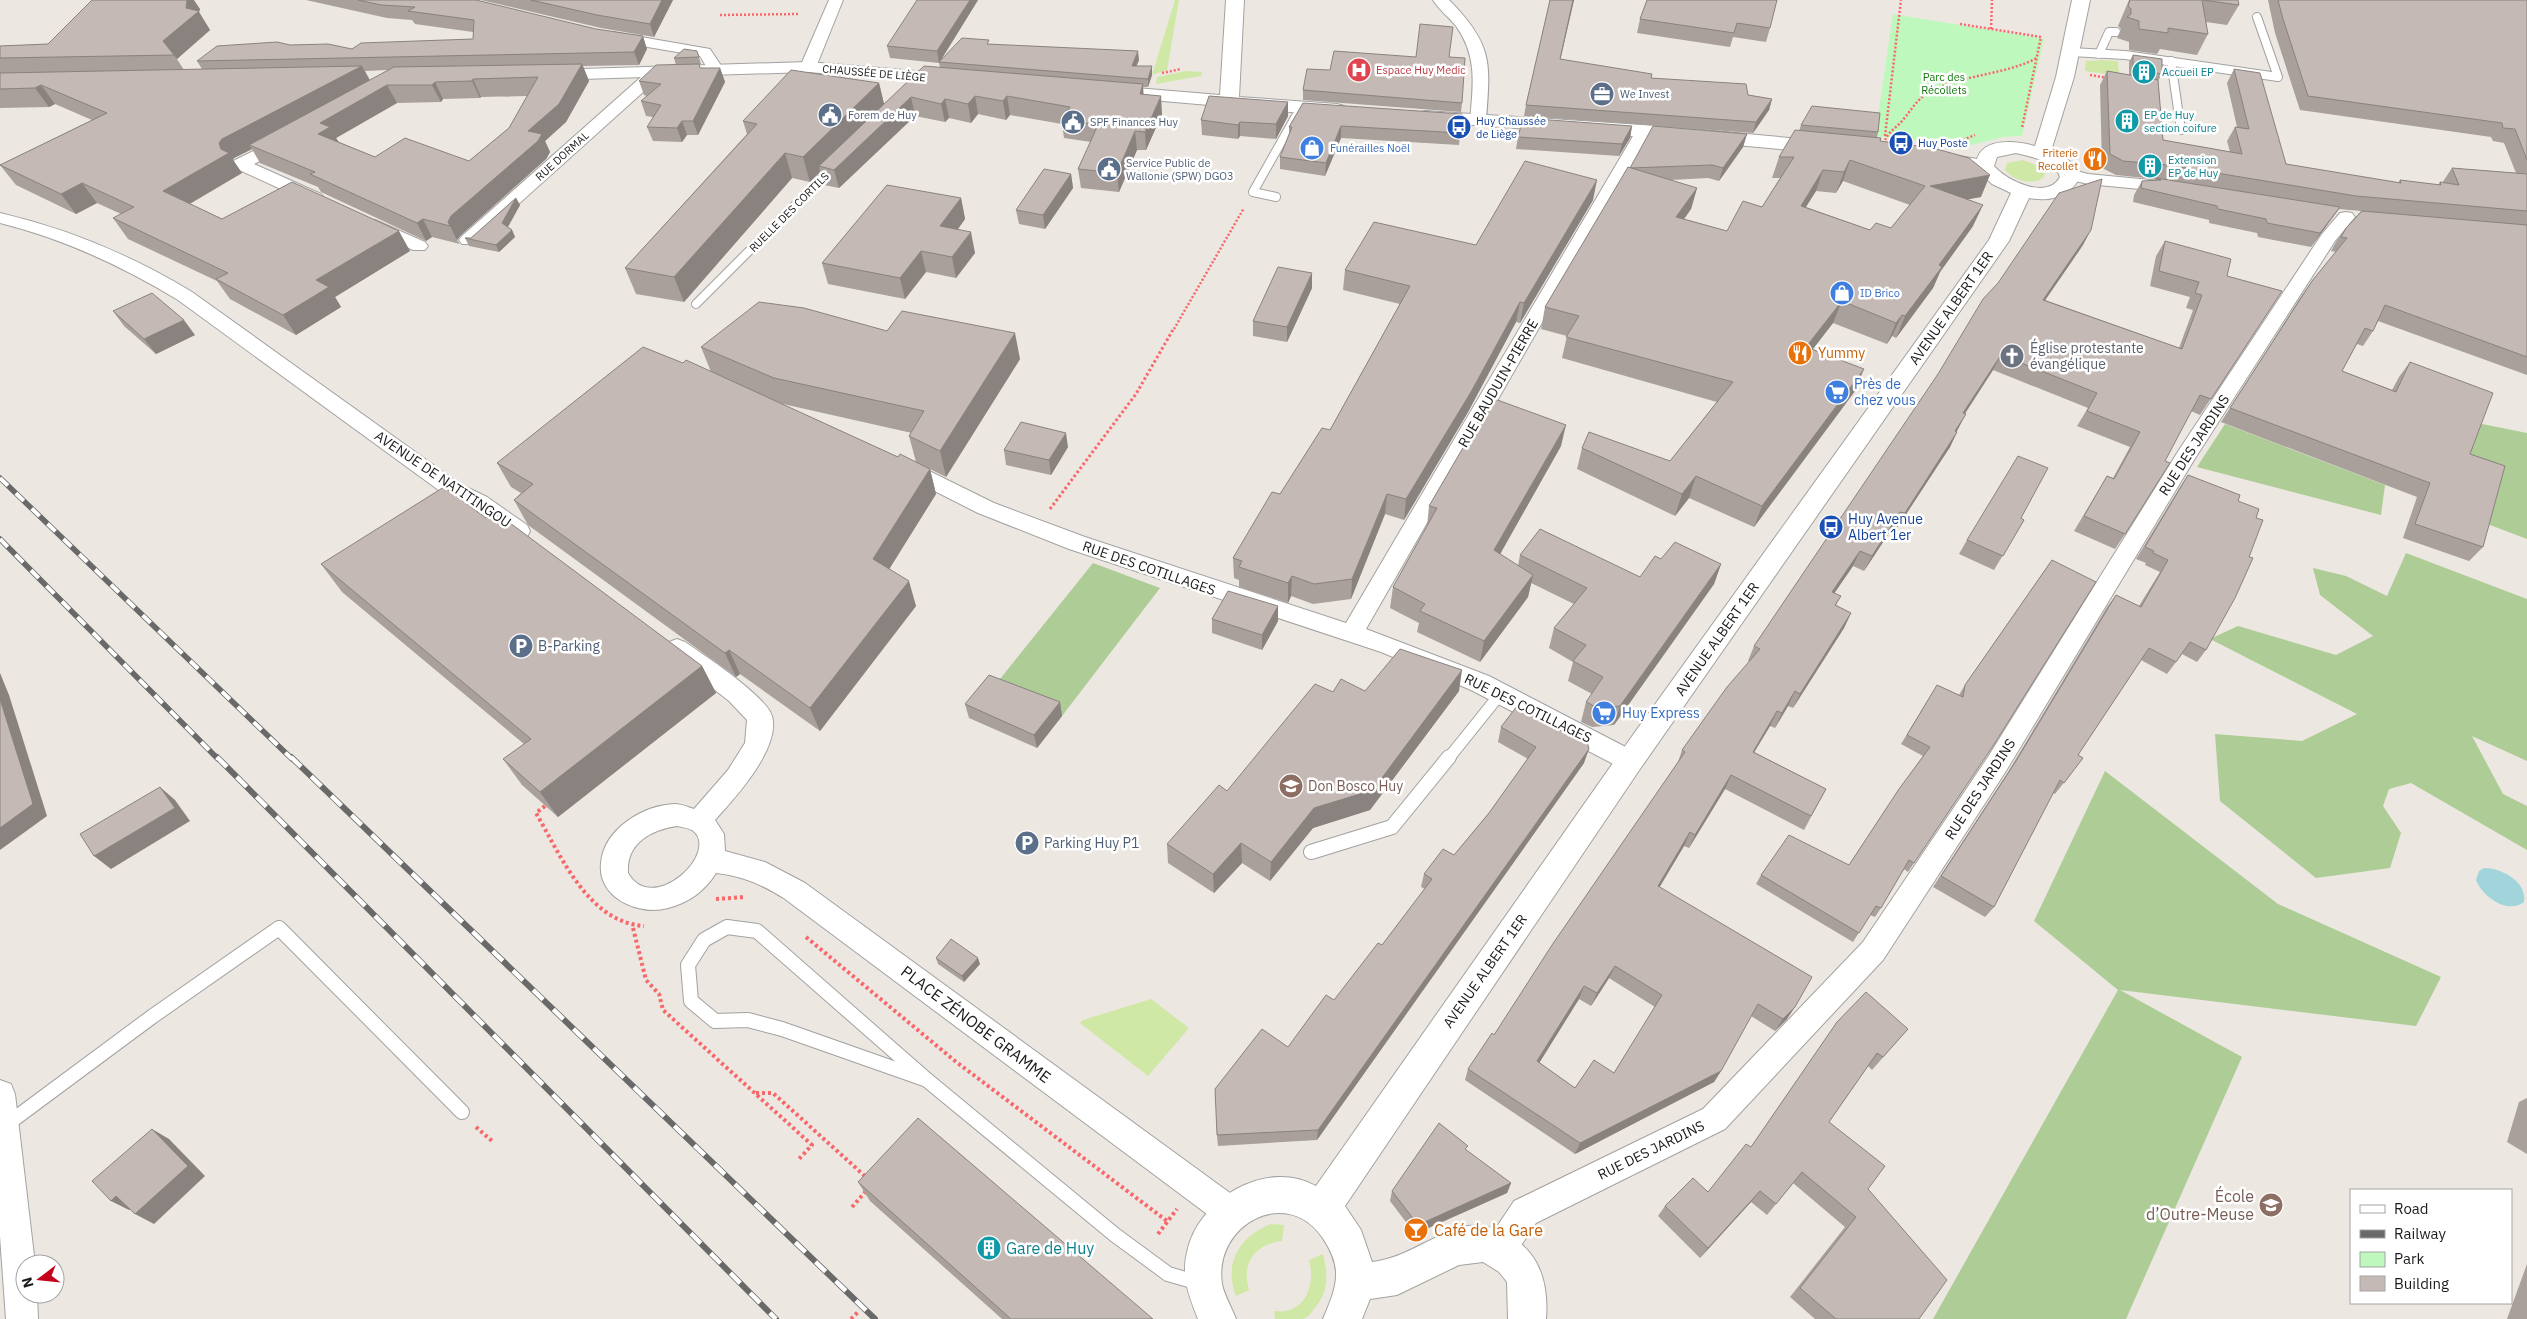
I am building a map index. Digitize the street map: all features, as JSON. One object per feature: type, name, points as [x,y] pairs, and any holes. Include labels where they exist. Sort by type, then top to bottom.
[{"type":"street","points":[[808,67],[836,0]]},
{"type":"street","points":[[1440,0],[1452,10],[1479,53],[1482,74],[1478,121]]},
{"type":"street","points":[[2041,152],[2046,145],[2071,52],[2081,0]]},
{"type":"street","points":[[1228,102],[1235,3]]},
{"type":"street","points":[[601,35],[705,52],[716,70]]},
{"type":"street","name":"CHAUSSÉE DE LIÈGE","points":[[537,75],[808,67],[921,80],[972,81]]},
{"type":"street","name":"RUE DORMAL","points":[[468,240],[655,73]]},
{"type":"street","points":[[1107,92],[1359,111]]},
{"type":"street","points":[[1408,115],[1844,149]]},
{"type":"street","name":"RUE BAUDUIN-PIERRE","points":[[1352,634],[1644,132]]},
{"type":"street","points":[[296,134],[242,164],[330,205]]},
{"type":"street","points":[[1884,145],[1984,166],[1997,180],[2022,191],[2058,190],[2065,186],[2069,180],[2069,174]]},
{"type":"street","points":[[1984,166],[1988,154],[1995,150],[2016,147],[2041,152],[2059,162],[2069,174],[2088,179],[2190,190]]},
{"type":"street","name":"AVENUE ALBERT 1ER","points":[[1322,1208],[1630,761],[1993,248],[2022,191]]},
{"type":"street","points":[[357,217],[419,246]]},
{"type":"street","name":"RUE DES JARDINS","points":[[1501,1248],[1525,1212],[1714,1119],[1873,950],[1997,764],[2186,455],[2328,238],[2346,217]]},
{"type":"street","name":"AVENUE DE NATITINGOU","points":[[0,218],[70,237],[148,272],[186,296],[452,489],[479,502],[534,542]]},
{"type":"street","name":"RUE DES COTILLAGES","points":[[881,457],[986,508],[1036,528],[1134,564],[1388,646],[1500,693],[1630,761]]},
{"type":"street","points":[[660,635],[738,694],[760,717],[757,745],[737,777],[700,820]]},
{"type":"street","points":[[677,815],[700,820],[708,828],[714,844],[711,861],[700,878],[682,891],[661,898],[640,898],[623,891],[614,877],[614,860],[622,843],[637,828],[657,818],[677,815]]},
{"type":"street","name":"PLACE ZÉNOBE GRAMME","points":[[711,861],[729,862],[768,874],[795,891],[1230,1212]]},
{"type":"street","points":[[0,1094],[5,1126],[22,1319]]},
{"type":"street","points":[[1216,1319],[1210,1309],[1203,1285],[1203,1264],[1208,1244],[1217,1227],[1230,1212],[1251,1199],[1275,1194],[1299,1197],[1322,1208],[1341,1227],[1353,1253],[1355,1282],[1350,1307],[1342,1319]]},
{"type":"street","points":[[1355,1282],[1397,1276],[1458,1247],[1482,1242],[1501,1248],[1520,1265],[1530,1293],[1527,1319]]},
{"type":"lane","points":[[2071,52],[2125,55],[2278,76],[2257,17]]},
{"type":"lane","points":[[2099,54],[2109,32],[2116,32]]},
{"type":"lane","points":[[2171,61],[2181,130]]},
{"type":"lane","points":[[1276,197],[1253,192],[1300,107]]},
{"type":"lane","name":"RUELLE DES CORTILS","points":[[696,304],[839,161]]},
{"type":"lane","points":[[1311,852],[1392,827],[1500,693]]},
{"type":"lane","points":[[927,1080],[748,1020],[715,1021],[691,1001],[688,965],[704,940],[727,927],[757,931],[927,1080],[1115,1235],[1168,1274],[1203,1285]]},
{"type":"lane","points":[[5,1126],[153,1016],[279,928],[462,1112]]},
{"type":"path","points":[[1884,145],[1901,0]]},
{"type":"path","points":[[1991,29],[1992,0]]},
{"type":"path","points":[[720,15],[799,14]]},
{"type":"path","points":[[1960,24],[2045,39]]},
{"type":"path","points":[[2020,133],[2038,58],[2041,37]]},
{"type":"path","points":[[1884,145],[1912,105],[1927,94],[1974,77],[2005,71],[2038,58]]},
{"type":"path","points":[[2089,75],[2116,79]]},
{"type":"path","points":[[1036,528],[1136,394],[1253,192]]},
{"type":"path","points":[[754,1093],[773,1093],[867,1178]]},
{"type":"path","points":[[799,1159],[812,1145]]},
{"type":"path","points":[[852,1207],[872,1185]]},
{"type":"path","points":[[1158,1234],[1180,1204]]},
{"type":"path","points":[[851,1319],[858,1312]]},
{"type":"green space","points":[[1175,0],[1179,0],[1167,70],[1152,75]]},
{"type":"green space","name":"Parc des Récollets","points":[[1893,14],[2044,39],[2022,136],[2004,137],[1967,146],[1875,136]]},
{"type":"green space","points":[[2086,61],[2118,61],[2119,76],[2085,71]]},
{"type":"green space","points":[[1186,71],[1202,72],[1201,76],[1156,84],[1157,77]]},
{"type":"green space","points":[[2023,160],[2036,165],[2045,174],[2044,177],[2029,182],[2023,181],[2013,177],[2005,170],[2007,163]]},
{"type":"green space","points":[[2477,423],[2527,433],[2527,539],[2474,519],[2458,468]]},
{"type":"green space","points":[[2225,424],[2385,485],[2381,515],[2197,467]]},
{"type":"green space","points":[[2406,553],[2527,599],[2527,761],[2472,736],[2503,794],[2527,806],[2527,850],[2411,783],[2389,789],[2383,806],[2401,833],[2390,868],[2316,878],[2220,801],[2215,734],[2302,741],[2357,714],[2210,639],[2238,626],[2336,655],[2373,636],[2320,595],[2313,568],[2346,576],[2387,596]]},
{"type":"green space","points":[[1093,563],[1160,588],[1062,716],[992,689]]},
{"type":"green space","points":[[2105,771],[2278,904],[2441,977],[2416,1026],[2120,990],[2242,1057],[2126,1319],[1933,1319],[2118,990],[2034,921]]},
{"type":"green space","points":[[1151,999],[1189,1028],[1148,1076],[1080,1023],[1083,1020]]},
{"type":"green space","points":[[1271,1224],[1284,1225],[1282,1241],[1264,1246],[1252,1256],[1247,1271],[1249,1290],[1236,1296],[1232,1284],[1232,1273],[1233,1262],[1237,1252],[1251,1236]]},
{"type":"green space","points":[[1323,1254],[1326,1283],[1319,1303],[1309,1315],[1302,1319],[1275,1319],[1274,1311],[1285,1311],[1301,1303],[1306,1296],[1311,1279],[1309,1260]]},
{"type":"water","points":[[2484,868],[2498,870],[2512,877],[2521,888],[2524,902],[2510,906],[2503,905],[2489,897],[2476,880],[2479,871]]},
{"type":"building","points":[[92,0],[187,0],[186,8],[199,11],[163,41],[174,55],[0,58],[0,46],[48,44]]},
{"type":"building","points":[[358,0],[476,0],[596,29],[643,36],[634,52],[197,61],[217,46],[277,42],[290,45],[328,44],[352,49],[361,43],[473,39],[474,20],[408,11],[415,7],[381,5]]},
{"type":"building","points":[[531,0],[662,0],[650,24],[597,15]]},
{"type":"building","points":[[917,0],[970,0],[937,51],[887,46]]},
{"type":"building","points":[[1550,0],[1573,0],[1560,59],[1652,74],[1651,78],[1746,84],[1748,95],[1772,99],[1756,122],[1526,105]]},
{"type":"building","points":[[1647,0],[1777,0],[1770,28],[1737,23],[1734,33],[1640,19]]},
{"type":"building","points":[[2130,0],[2202,0],[2208,34],[2168,28],[2168,33],[2139,29],[2139,21],[2127,17],[2131,14],[2131,9],[2128,6]]},
{"type":"building","points":[[2203,0],[2238,0],[2239,5]]},
{"type":"building","points":[[2278,0],[2527,0],[2527,160],[2515,129],[2503,128],[2502,123],[2308,96]]},
{"type":"building","points":[[1420,24],[1453,27],[1449,57],[1465,58],[1462,103],[1303,90],[1307,69],[1330,70],[1334,51],[1416,57]]},
{"type":"building","points":[[962,38],[989,40],[987,44],[1138,51],[1132,66],[1152,66],[1148,79],[939,62]]},
{"type":"building","points":[[684,49],[697,51],[699,57],[674,58]]},
{"type":"building","points":[[2133,55],[2162,59],[2162,74],[2133,69]]},
{"type":"building","points":[[582,64],[559,104],[528,131],[542,134],[538,141],[451,216],[448,222],[450,226],[423,219],[417,223],[310,174],[315,172],[249,145],[394,67]],"holes":[[[538,77],[509,128],[469,161],[405,138],[375,157],[318,134],[330,127],[320,123],[387,85],[432,85],[435,82],[472,81],[473,79]]]},
{"type":"building","points":[[699,64],[700,68],[720,68],[693,121],[682,121],[677,128],[647,127],[661,105],[641,101],[661,84],[639,81],[656,65]]},
{"type":"building","points":[[362,66],[222,139],[219,143],[221,149],[229,153],[163,191],[222,219],[292,182],[399,231],[316,280],[329,287],[283,315],[216,279],[228,273],[113,218],[134,207],[82,183],[61,194],[0,165],[107,113],[41,85],[35,88],[0,89],[0,73]]},
{"type":"building","points":[[924,66],[1143,84],[1140,94],[1161,96],[1145,132],[1135,131],[1117,173],[1078,169],[1098,125],[1061,119],[1070,107],[1007,96],[1003,101],[975,96],[968,104],[945,99],[941,104],[911,97],[834,170],[819,166]]},
{"type":"building","points":[[2234,69],[2260,73],[2286,164],[2401,183],[2400,180],[2441,185],[2440,182],[2459,185],[2452,168],[2527,174],[2527,211],[2356,196],[2168,165],[2123,161],[2110,154],[2107,71],[2158,80],[2163,140],[2242,154],[2235,127],[2249,129]]},
{"type":"building","points":[[791,70],[879,83],[803,157],[785,153],[674,277],[625,268],[757,124],[743,121]]},
{"type":"building","points":[[1209,96],[1288,102],[1276,124],[1240,122],[1238,125],[1201,120]]},
{"type":"building","points":[[1303,103],[1462,114],[1460,133],[1341,126],[1326,163],[1280,157],[1292,127],[1289,127]]},
{"type":"building","points":[[1812,106],[1880,113],[1878,132],[1801,125]]},
{"type":"building","points":[[1523,118],[1632,126],[1622,144],[1518,137]]},
{"type":"building","points":[[1653,126],[1747,134],[1723,168],[1712,165],[1630,168]]},
{"type":"building","points":[[1795,130],[1881,138],[1880,141],[1933,148],[1969,158],[1990,175],[1930,186],[1983,205],[1939,265],[1942,267],[1905,316],[1902,315],[1896,323],[1842,301],[1806,347],[1864,369],[1762,506],[1696,476],[1682,494],[1582,448],[1589,432],[1670,461],[1733,382],[1566,337],[1579,316],[1545,307],[1628,167],[1697,188],[1676,217],[1727,231],[1743,201],[1762,207],[1794,157],[1779,157]],"holes":[[[1850,160],[1925,186],[1891,228],[1876,223],[1870,230],[1801,206],[1823,170],[1844,172]]]},
{"type":"building","points":[[1525,161],[1597,180],[1524,303],[1520,302],[1471,392],[1406,499],[1387,494],[1352,579],[1314,584],[1292,576],[1288,583],[1239,567],[1242,561],[1233,558],[1272,492],[1280,494],[1322,428],[1330,430],[1410,286],[1345,270],[1374,222],[1476,245]]},
{"type":"building","points":[[1044,169],[1071,174],[1043,215],[1016,210]]},
{"type":"building","points":[[2156,178],[2340,207],[2320,233],[2267,223],[2266,219],[2218,209],[2217,206],[2141,188],[2142,181],[2161,180]]},
{"type":"building","points":[[2102,179],[2091,230],[2043,300],[2182,349],[2202,295],[2195,293],[2199,282],[2159,271],[2165,241],[2231,259],[2227,276],[2282,291],[2211,399],[2200,395],[2165,461],[2170,463],[2125,534],[2084,516],[2107,476],[2114,479],[2140,432],[2087,411],[2097,393],[2001,355],[1963,413],[1966,414],[1955,431],[1957,432],[1905,513],[1900,512],[1872,556],[1860,551],[1832,592],[1841,596],[1835,605],[1851,613],[1800,694],[1795,691],[1782,713],[1777,711],[1753,752],[1826,789],[1811,816],[1731,775],[1695,835],[1690,832],[1658,886],[1812,977],[1795,1007],[1783,1019],[1758,1004],[1721,1071],[1580,1143],[1468,1069],[1492,1033],[1494,1035],[1552,945],[1685,752],[1682,750],[1727,687],[1760,649],[1754,646],[1938,374],[1983,299],[1998,283],[2059,193]],"holes":[[[1615,966],[1662,995],[1614,1073],[1594,1060],[1575,1088],[1537,1061],[1584,986],[1597,993]]]},
{"type":"building","points":[[887,185],[961,198],[940,226],[971,232],[952,257],[921,251],[900,278],[822,263]]},
{"type":"building","points":[[516,198],[502,223],[512,230],[496,245],[465,238],[471,238]]},
{"type":"building","points":[[2362,211],[2527,225],[2527,357],[2385,305],[2373,331],[2365,328],[2342,371],[2396,392],[2410,362],[2493,393],[2470,454],[2505,466],[2483,547],[2415,524],[2430,483],[2230,408],[2312,281],[2347,238],[2341,237],[2346,228]]},
{"type":"building","points":[[1278,267],[1312,273],[1287,327],[1253,321]]},
{"type":"building","points":[[152,293],[184,320],[144,339],[113,311]]},
{"type":"building","points":[[759,302],[804,308],[887,331],[902,311],[1015,333],[940,451],[909,436],[924,411],[774,378],[701,347]]},
{"type":"building","points":[[643,347],[683,363],[686,360],[898,457],[900,454],[930,469],[873,559],[909,581],[810,708],[729,650],[725,653],[514,500],[533,484],[497,463]]},
{"type":"building","points":[[1492,398],[1566,425],[1494,550],[1533,575],[1484,641],[1420,611],[1425,604],[1393,587],[1437,508],[1429,506]]},
{"type":"building","points":[[1021,422],[1066,433],[1049,460],[1004,450]]},
{"type":"building","points":[[2018,456],[2048,468],[2021,518],[2024,520],[2003,556],[1967,540]]},
{"type":"building","points":[[2188,475],[2240,495],[2238,501],[2259,509],[2256,518],[2263,520],[2249,557],[2253,558],[2235,598],[2206,650],[2190,642],[2176,662],[2149,648],[2078,755],[2083,758],[2064,783],[2060,780],[1994,907],[1941,876],[2016,761],[2116,595],[2141,607],[2168,560],[2145,547]]},
{"type":"building","name":"B-Parking","points":[[444,487],[486,518],[494,511],[702,666],[540,792],[503,759],[531,739],[321,564]]},
{"type":"building","points":[[1540,529],[1640,577],[1655,556],[1661,559],[1675,542],[1721,564],[1620,706],[1598,708],[1586,702],[1603,677],[1573,661],[1586,645],[1554,628],[1587,588],[1520,555]]},
{"type":"building","points":[[2052,560],[2096,582],[1993,746],[1914,863],[1909,860],[1881,908],[1876,906],[1859,933],[1761,875],[1789,835],[1849,865],[1899,789],[1930,747],[1907,735],[1937,685],[1963,697],[1965,685]]},
{"type":"building","points":[[1228,591],[1278,606],[1262,635],[1212,619]]},
{"type":"building","points":[[1400,649],[1462,670],[1373,790],[1314,808],[1271,862],[1241,843],[1213,874],[1167,844],[1219,785],[1227,791],[1315,684],[1333,692],[1341,679],[1365,691]]},
{"type":"building","points":[[989,675],[1060,702],[1034,735],[965,704]]},
{"type":"building","points":[[0,699],[33,804],[0,828]]},
{"type":"building","points":[[1517,706],[1567,734],[1572,727],[1585,734],[1589,749],[1318,1130],[1217,1135],[1215,1089],[1262,1029],[1288,1047],[1326,995],[1334,1000],[1378,943],[1382,945],[1432,879],[1424,874],[1443,849],[1454,855],[1489,813],[1536,747],[1501,727]]},
{"type":"building","points":[[160,787],[175,808],[94,856],[80,834]]},
{"type":"building","points":[[951,939],[978,958],[962,976],[936,958]]},
{"type":"building","points":[[1866,992],[1908,1029],[1883,1057],[1877,1053],[1829,1122],[1885,1166],[1868,1189],[1947,1280],[1919,1319],[1836,1319],[1800,1288],[1856,1217],[1802,1172],[1776,1204],[1760,1191],[1708,1248],[1665,1206],[1693,1178],[1708,1192],[1746,1144],[1751,1147],[1837,1022]]},
{"type":"building","name":"Gare de Huy","points":[[918,1118],[1153,1319],[1011,1319],[858,1182]]},
{"type":"building","points":[[1439,1123],[1468,1146],[1465,1149],[1511,1183],[1418,1225],[1392,1191]]},
{"type":"building","points":[[152,1129],[188,1166],[135,1214],[116,1196],[111,1201],[92,1181]]},
{"type":"railway","points":[[0,478],[292,759]]},
{"type":"railway","points":[[0,539],[218,759]]},
{"type":"railway","points":[[217,757],[776,1319]]},
{"type":"railway","points":[[291,757],[875,1319]]},
{"type":"place","name":"Espace Huy Medic","points":[[1359,70]]},
{"type":"place","name":"Accueil EP","points":[[2144,72]]},
{"type":"place","name":"We Invest","points":[[1602,94]]},
{"type":"place","name":"Forem de Huy","points":[[830,115]]},
{"type":"place","name":"EP de Huy section coifure","points":[[2127,121]]},
{"type":"place","name":"SPF Finances Huy","points":[[1073,122]]},
{"type":"place","name":"Huy Chaussée de Liège","points":[[1459,127]]},
{"type":"place","name":"Huy Poste","points":[[1901,143]]},
{"type":"place","name":"Funérailles Noël","points":[[1312,148]]},
{"type":"place","name":"Friterie Recollet","points":[[2095,159]]},
{"type":"place","name":"Extension EP de Huy","points":[[2150,166]]},
{"type":"place","name":"Service Public de Wallonie (SPW) DGO3","points":[[1109,169]]},
{"type":"place","name":"ID Brico","points":[[1842,293]]},
{"type":"place","name":"Yummy","points":[[1800,353]]},
{"type":"place","name":"Église protestante évangélique","points":[[2012,356]]},
{"type":"place","name":"Près de chez vous","points":[[1837,392]]},
{"type":"place","name":"Huy Avenue Albert 1er","points":[[1831,527]]},
{"type":"place","name":"B-Parking","points":[[521,646]]},
{"type":"place","name":"Huy Express","points":[[1604,713]]},
{"type":"place","name":"Don Bosco Huy","points":[[1291,786]]},
{"type":"place","name":"Parking Huy P1","points":[[1027,843]]},
{"type":"place","name":"École d’Outre-Meuse","points":[[2271,1205]]},
{"type":"place","name":"Café de la Gare","points":[[1416,1230]]},
{"type":"place","name":"Gare de Huy","points":[[989,1248]]}]
